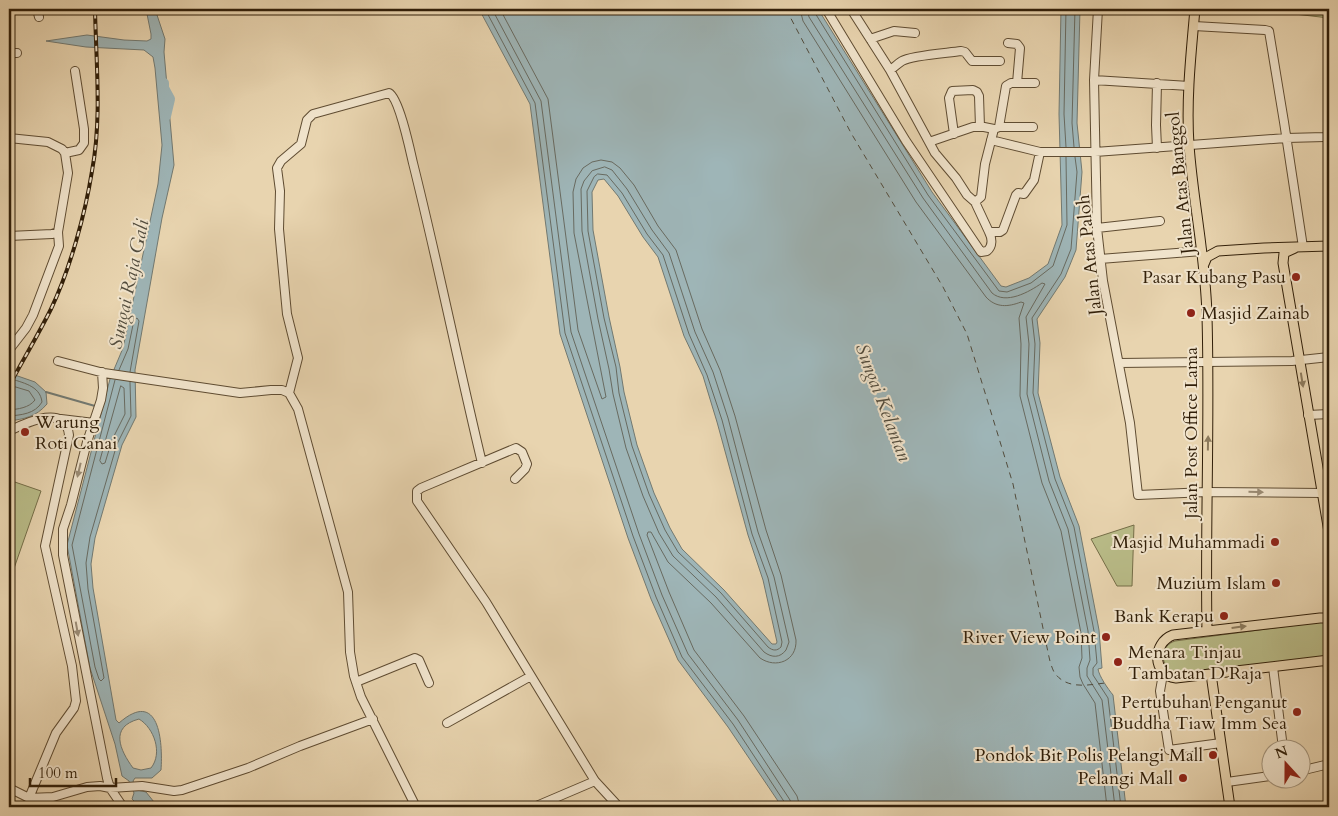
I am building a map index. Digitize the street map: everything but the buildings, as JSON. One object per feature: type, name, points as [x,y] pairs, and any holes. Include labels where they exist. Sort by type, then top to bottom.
[{"type":"main road","name":"Jalan Atas Banggol","points":[[1195,9],[1189,86],[1189,145],[1204,265]]},
{"type":"main road","points":[[1200,230],[1207,243],[1218,251]]},
{"type":"main road","points":[[1204,265],[1207,257],[1218,251],[1329,246]]},
{"type":"main road","points":[[1264,248],[1275,252],[1282,263]]},
{"type":"main road","points":[[1299,248],[1284,253],[1282,263],[1308,416],[1325,497],[1329,532]]},
{"type":"main road","name":"Jalan Post Office Lama","points":[[1204,265],[1208,362],[1207,631]]},
{"type":"main road","points":[[1328,660],[1176,678],[1162,678],[1157,656],[1163,640],[1173,635],[1329,618]]},
{"type":"main road","points":[[1211,674],[1230,807]]},
{"type":"street","points":[[826,9],[906,141],[981,252],[987,251],[991,246],[991,236],[975,202],[967,195],[929,142],[890,70],[851,9]]},
{"type":"street","name":"Jalan Atas Paloh","points":[[1098,9],[1094,80],[1097,228],[1100,259],[1130,422],[1138,495],[1207,492]]},
{"type":"street","points":[[1194,26],[1265,30],[1268,32],[1286,138],[1299,248]]},
{"type":"street","points":[[870,39],[894,31],[915,33]]},
{"type":"street","points":[[1008,42],[1017,44],[1020,48],[1017,83]]},
{"type":"street","points":[[890,70],[898,66],[902,61],[916,57],[961,51],[965,52],[972,62],[1000,62]]},
{"type":"street","points":[[65,153],[79,150],[84,143],[84,129],[75,71]]},
{"type":"street","points":[[1094,80],[1189,86]]},
{"type":"street","points":[[975,202],[981,197],[985,164],[991,140],[997,128],[1006,86],[1009,83],[1035,83]]},
{"type":"street","points":[[1158,84],[1156,106],[1158,148]]},
{"type":"street","points":[[954,134],[949,98],[952,91],[973,90],[978,92],[980,126]]},
{"type":"street","points":[[416,807],[361,697],[356,682],[350,652],[348,592],[298,409],[289,393],[298,358],[287,313],[279,229],[280,191],[277,171],[281,161],[301,144],[307,120],[313,114],[387,93],[391,94],[403,122],[434,248],[456,356],[482,463]]},
{"type":"street","points":[[929,142],[980,126],[997,128],[1033,127]]},
{"type":"street","points":[[991,140],[1044,152],[1095,152],[1286,138],[1325,138],[1329,135]]},
{"type":"street","points":[[9,138],[48,142],[62,149],[65,153],[68,172],[58,232],[58,246],[33,315],[26,328],[9,350]]},
{"type":"street","points":[[989,232],[1000,232],[1003,230],[1016,195],[1018,193],[1024,194],[1034,180],[1044,152]]},
{"type":"street","points":[[1097,228],[1160,222]]},
{"type":"street","points":[[9,236],[52,234],[58,232]]},
{"type":"street","points":[[1100,259],[1202,251]]},
{"type":"street","points":[[1118,363],[1299,360],[1329,357]]},
{"type":"street","points":[[58,361],[103,373],[240,393],[276,390],[289,393]]},
{"type":"street","points":[[103,373],[101,400],[87,442],[71,506],[63,529],[63,555],[107,778],[110,788],[123,807]]},
{"type":"street","points":[[1308,416],[1329,414]]},
{"type":"street","points":[[9,431],[30,421],[44,418],[94,423]]},
{"type":"street","points":[[31,807],[29,798],[56,734],[74,708],[76,701],[72,666],[46,546],[68,441],[68,429],[61,419]]},
{"type":"street","points":[[515,479],[527,466],[522,452],[518,449],[421,488],[417,491],[417,501],[486,602],[595,781],[619,807]]},
{"type":"street","points":[[1207,492],[1325,497]]},
{"type":"street","points":[[356,682],[415,658],[419,660],[429,683]]},
{"type":"street","points":[[1328,660],[1329,674]]},
{"type":"street","points":[[1273,667],[1282,738]]},
{"type":"street","points":[[447,723],[531,676]]},
{"type":"street","points":[[1162,678],[1160,691],[1169,750],[1221,743]]},
{"type":"street","points":[[9,788],[29,798],[53,797],[87,787],[100,786],[120,788],[142,786],[174,791],[182,790],[248,768],[300,746],[373,719]]},
{"type":"street","points":[[1310,769],[1329,764]]},
{"type":"street","points":[[1227,782],[1260,777]]},
{"type":"street","points":[[534,807],[595,781]]},
{"type":"green space","points":[[1287,9],[1329,9],[1329,18],[1286,13]]},
{"type":"green space","points":[[9,480],[41,491],[11,577],[9,576]]},
{"type":"green space","points":[[1134,525],[1132,586],[1117,586],[1091,539]]},
{"type":"green space","points":[[1320,622],[1329,623],[1329,656],[1323,658],[1179,672],[1169,670],[1163,658],[1167,646],[1175,641]]},
{"type":"water","points":[[146,9],[155,9],[165,39],[164,52],[174,165],[162,218],[135,370],[136,417],[122,445],[95,538],[91,564],[93,588],[116,720],[119,723],[132,714],[143,711],[156,722],[159,733],[161,770],[152,778],[135,778],[133,781],[137,790],[146,792],[158,807],[140,807],[132,799],[134,793],[129,781],[122,776],[115,744],[90,668],[67,545],[110,379],[123,348],[158,184],[162,145],[155,68],[153,57],[144,50],[86,47],[46,41],[87,35],[147,41],[151,39]],"holes":[[[139,719],[153,735],[156,755],[155,762],[151,768],[141,770],[133,768],[124,754],[121,747],[120,733],[130,723]]]},
{"type":"water","name":"Sungai Kelantan","points":[[479,9],[818,9],[932,192],[1001,286],[1006,287],[1029,278],[1048,264],[1062,225],[1059,114],[1061,9],[1080,9],[1077,123],[1082,172],[1076,250],[1065,277],[1037,319],[1040,343],[1038,393],[1060,477],[1079,526],[1099,630],[1102,668],[1098,669],[1106,686],[1113,695],[1126,807],[782,807],[728,727],[678,660],[651,599],[628,538],[560,334],[530,104]],"holes":[[[604,179],[618,196],[643,237],[658,257],[684,336],[703,376],[748,535],[763,580],[776,644],[772,644],[724,590],[682,549],[654,493],[637,445],[624,392],[593,230],[592,192],[598,180]]]},
{"type":"water","points":[[9,373],[35,382],[46,392],[47,404],[39,412],[29,417],[9,421]]},
{"type":"waterway","name":"Sungai Raja Gali","points":[[164,83],[164,88],[170,99],[166,116]]},
{"type":"waterway","points":[[46,392],[95,406]]},
{"type":"ferry route","points":[[786,9],[851,133],[943,287],[967,334],[1013,484],[1049,657],[1054,672],[1059,678],[1071,684],[1105,683]]},
{"type":"railway","points":[[9,386],[46,319],[58,293],[76,242],[85,206],[97,131],[98,90],[95,9]]},
{"type":"place","name":"Pasar Kubang Pasu","points":[[1296,277]]},
{"type":"place","name":"Masjid Zainab","points":[[1191,313]]},
{"type":"place","name":"Warung Roti Canai","points":[[25,432]]},
{"type":"place","name":"Masjid Muhammadi","points":[[1275,542]]},
{"type":"place","name":"Muzium Islam","points":[[1276,583]]},
{"type":"place","name":"Bank Kerapu","points":[[1224,616]]},
{"type":"place","name":"River View Point","points":[[1106,637]]},
{"type":"place","name":"Menara Tinjau Tambatan D'Raja","points":[[1118,662]]},
{"type":"place","name":"Pertubuhan Penganut Buddha Tiaw Imm Sea","points":[[1297,712]]},
{"type":"place","name":"Pondok Bit Polis Pelangi Mall","points":[[1213,755]]},
{"type":"place","name":"Pelangi Mall","points":[[1183,778]]}]
